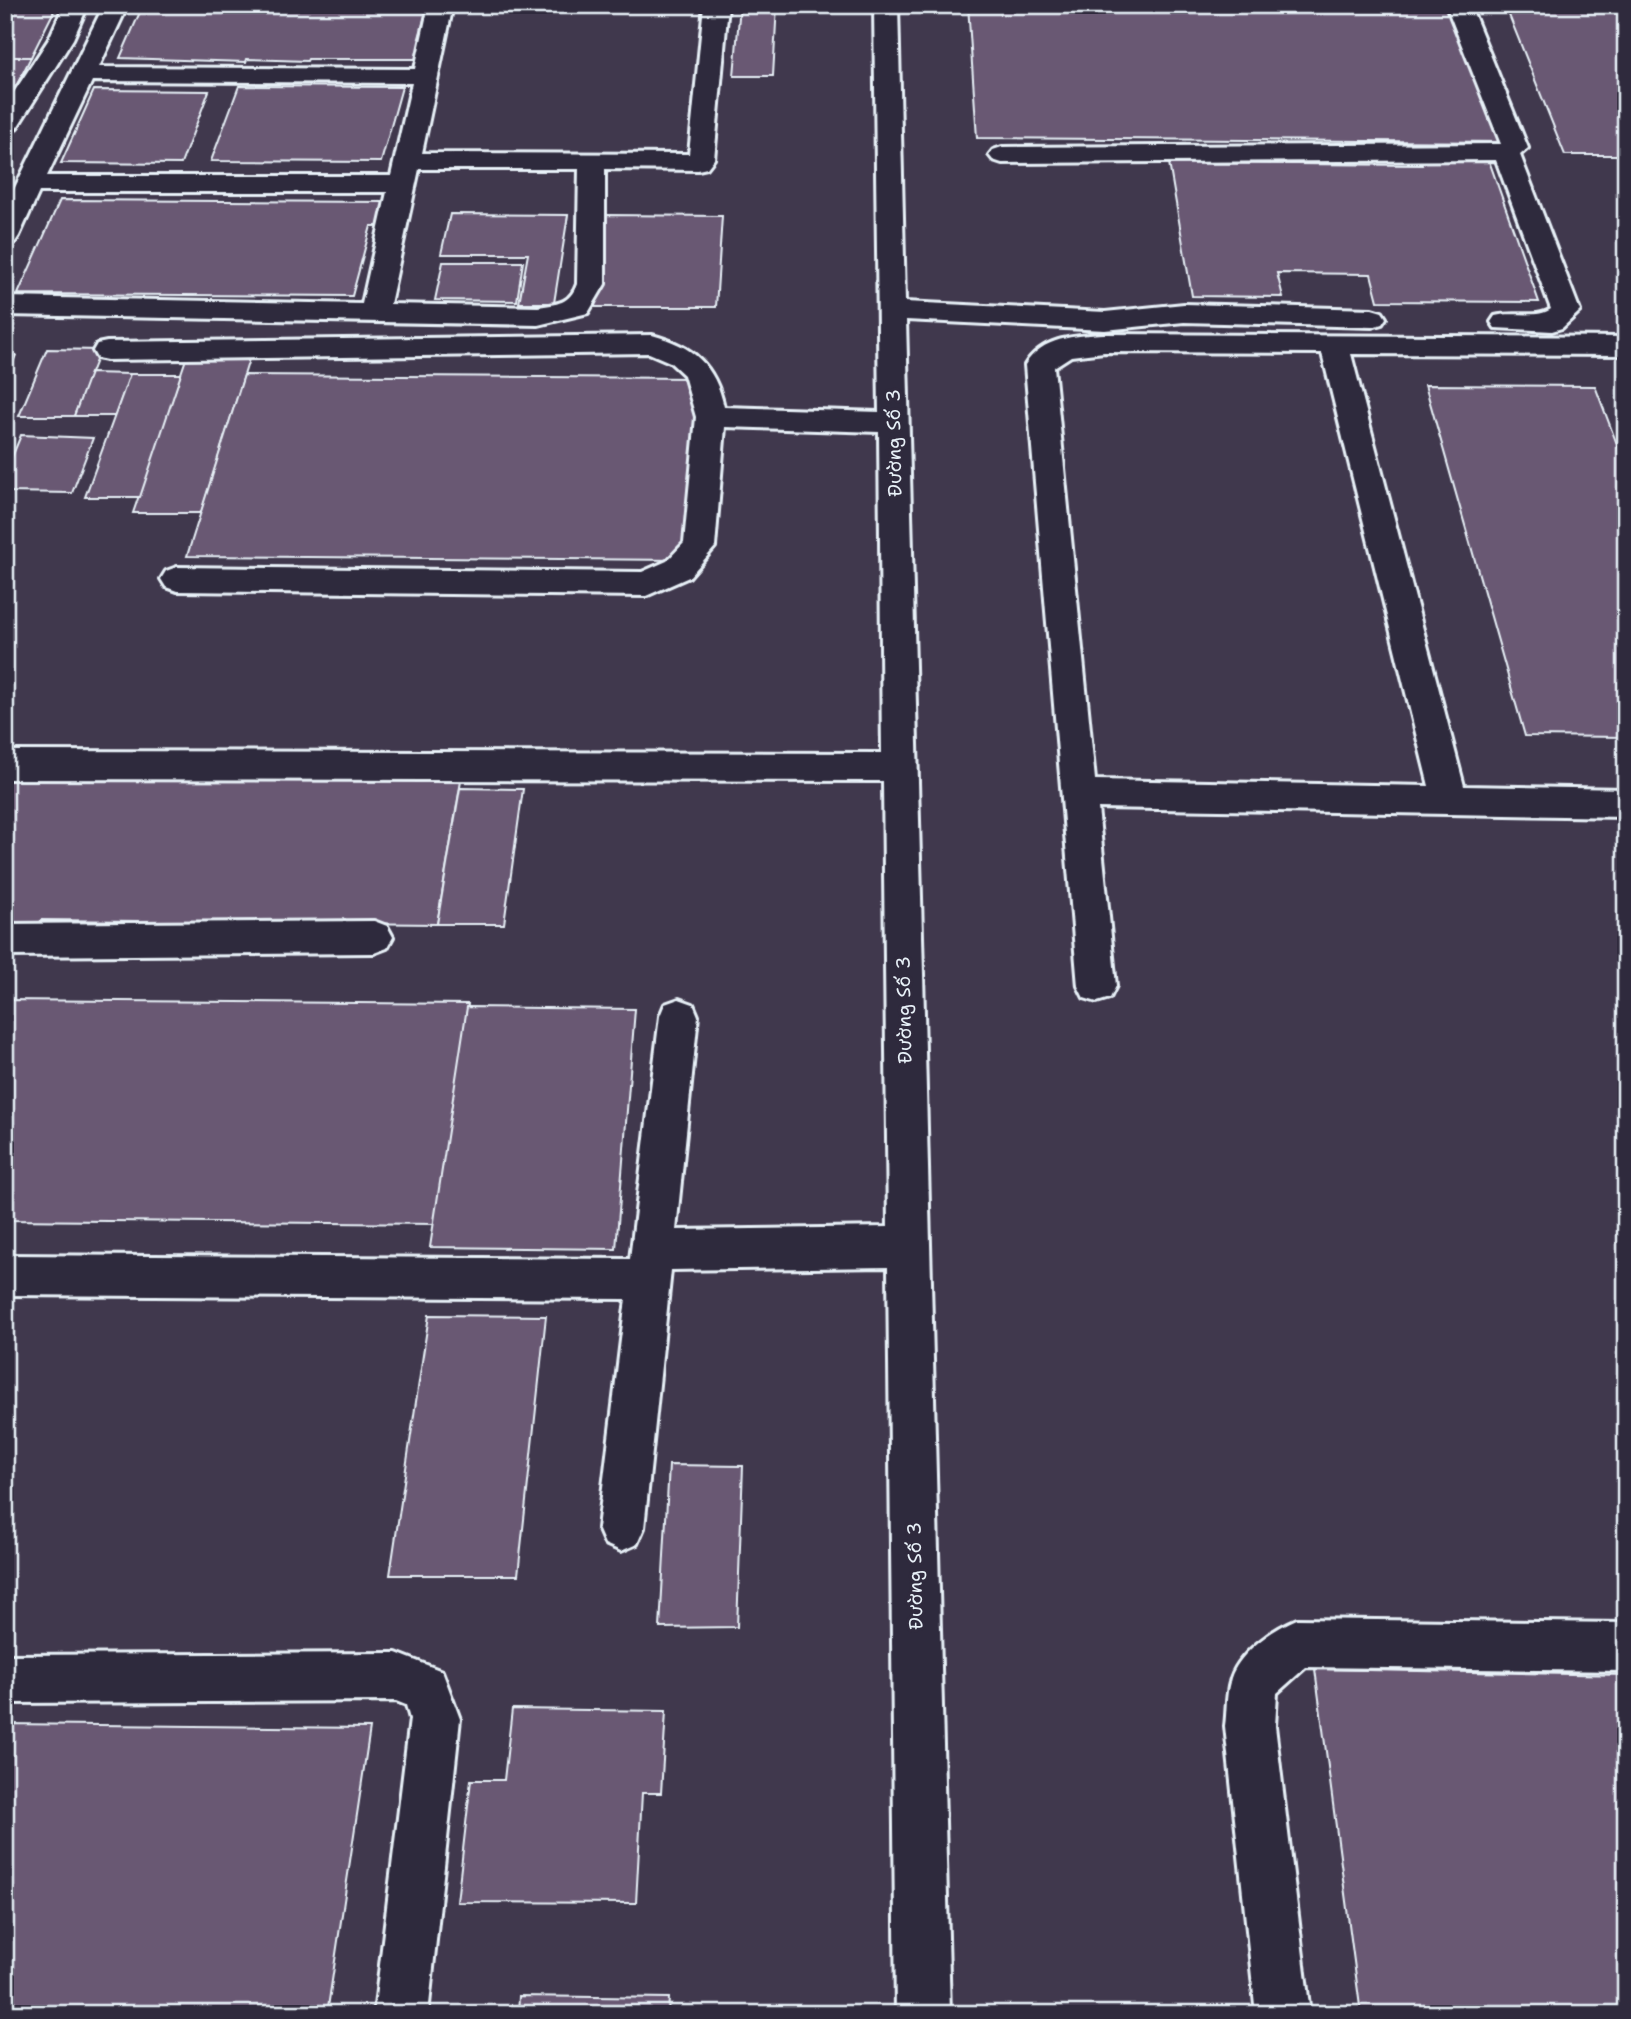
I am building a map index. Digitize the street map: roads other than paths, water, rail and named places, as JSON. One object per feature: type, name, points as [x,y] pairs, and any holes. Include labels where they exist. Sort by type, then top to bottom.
[{"type":"street","points":[[5,126],[61,39],[76,5]]},
{"type":"street","points":[[5,236],[116,5]]},
{"type":"street","points":[[374,315],[441,5]]},
{"type":"street","points":[[29,184],[405,173],[592,163],[692,164],[701,159],[716,5]]},
{"type":"street","name":"Đường Số 3","points":[[886,5],[923,2014]]},
{"type":"street","points":[[1002,155],[1506,152],[1515,148],[1458,5]]},
{"type":"street","points":[[85,74],[425,76]]},
{"type":"street","points":[[891,310],[1105,321],[1184,313],[1552,322],[1566,311],[1506,152]]},
{"type":"street","points":[[5,306],[538,316],[576,309],[587,301],[591,284],[592,163]]},
{"type":"street","points":[[1097,986],[1039,365],[1047,353],[1072,345],[1104,343],[1626,346]]},
{"type":"street","points":[[107,351],[652,344],[677,353],[702,375],[711,417],[699,547],[678,569],[646,584],[177,579]]},
{"type":"street","points":[[1335,344],[1450,800]]},
{"type":"street","points":[[711,417],[894,422]]},
{"type":"street","points":[[5,765],[900,767]]},
{"type":"street","points":[[1079,794],[1626,803]]},
{"type":"street","points":[[5,940],[374,937]]},
{"type":"street","points":[[621,1528],[679,1016]]},
{"type":"street","points":[[5,1275],[649,1265],[909,1247]]},
{"type":"street","points":[[1283,2014],[1250,1726],[1254,1681],[1297,1643],[1626,1647]]},
{"type":"street","points":[[5,1679],[396,1677],[425,1688],[435,1718],[401,2014]]}]
